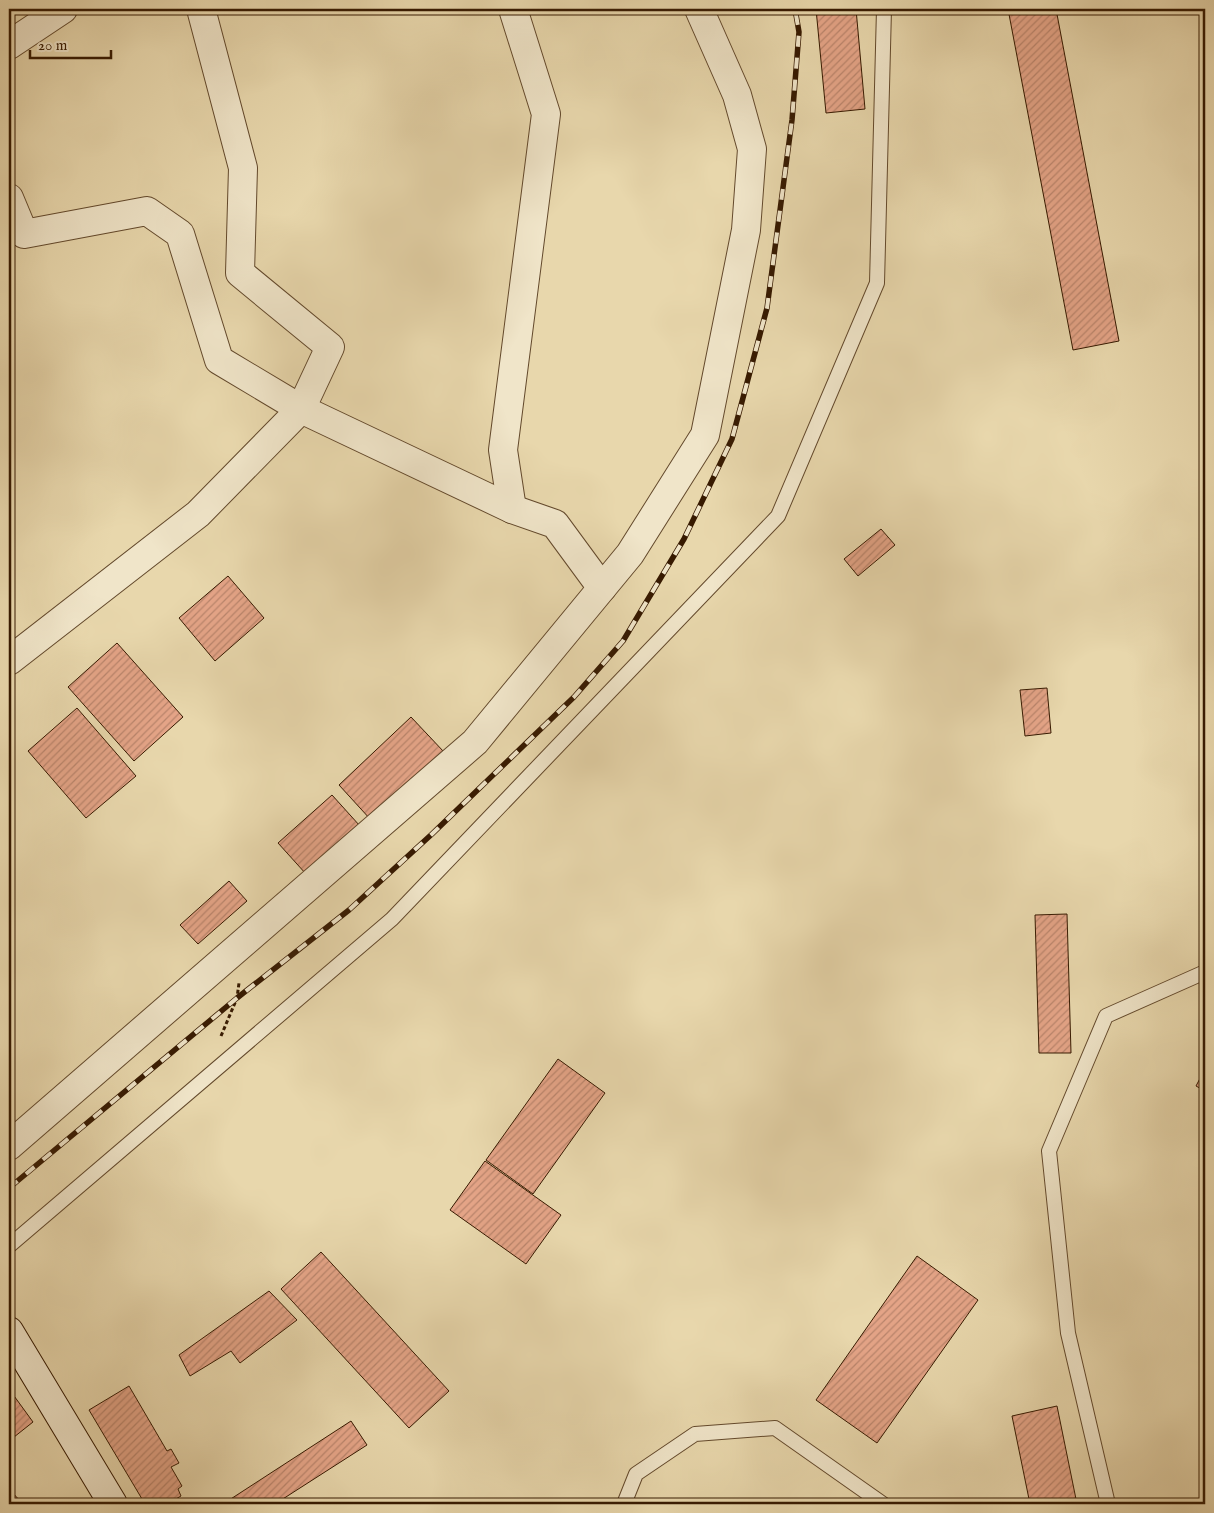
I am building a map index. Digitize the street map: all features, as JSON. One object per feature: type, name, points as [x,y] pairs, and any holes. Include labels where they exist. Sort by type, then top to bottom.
[{"type":"street","points":[[12,36],[63,9]]},
{"type":"street","points":[[9,661],[198,514],[301,409],[330,347],[240,273],[243,168],[201,9]]},
{"type":"street","points":[[512,509],[503,450],[546,114],[513,9]]},
{"type":"street","points":[[9,1146],[474,742],[630,554],[705,435],[746,230],[752,148],[737,95],[699,9]]},
{"type":"street","points":[[9,198],[24,234],[147,212],[180,234],[219,360],[301,409],[512,509],[555,524],[602,588]]},
{"type":"street","points":[[9,1332],[113,1504]]},
{"type":"lane","points":[[9,1246],[392,919],[778,516],[876,282],[884,9]]},
{"type":"lane","points":[[1108,1504],[1068,1333],[1049,1151],[1106,1016],[1205,972]]},
{"type":"lane","points":[[624,1504],[636,1474],[695,1434],[775,1428],[883,1504]]},
{"type":"path","points":[[220,1039],[237,998],[240,981]]},
{"type":"building","points":[[816,9],[856,9],[865,109],[826,113]]},
{"type":"building","points":[[1008,9],[1056,9],[1119,341],[1073,350]]},
{"type":"building","points":[[881,529],[895,545],[858,576],[844,559]]},
{"type":"building","points":[[228,576],[264,618],[215,661],[179,618]]},
{"type":"building","points":[[117,643],[183,717],[134,761],[68,687]]},
{"type":"building","points":[[1047,688],[1051,733],[1025,736],[1020,690]]},
{"type":"building","points":[[77,708],[136,776],[86,818],[28,751]]},
{"type":"building","points":[[411,717],[444,752],[371,820],[339,785]]},
{"type":"building","points":[[332,795],[360,826],[306,874],[278,843]]},
{"type":"building","points":[[229,881],[247,901],[198,944],[180,925]]},
{"type":"building","points":[[1067,914],[1071,1053],[1039,1053],[1035,915]]},
{"type":"building","points":[[558,1059],[605,1093],[533,1194],[486,1160]]},
{"type":"building","points":[[1205,1069],[1205,1091],[1196,1086]]},
{"type":"building","points":[[485,1161],[561,1215],[526,1264],[450,1210]]},
{"type":"building","points":[[321,1252],[449,1391],[409,1428],[281,1289]]},
{"type":"building","points":[[917,1256],[978,1300],[877,1443],[816,1400]]},
{"type":"building","points":[[269,1291],[297,1320],[240,1363],[231,1351],[190,1376],[179,1355]]},
{"type":"building","points":[[129,1386],[167,1451],[171,1449],[179,1463],[171,1467],[182,1486],[178,1489],[181,1496],[167,1504],[145,1504],[89,1410]]},
{"type":"building","points":[[9,1389],[33,1422],[9,1441]]},
{"type":"building","points":[[1057,1406],[1077,1504],[1030,1504],[1012,1416]]},
{"type":"building","points":[[351,1421],[367,1445],[275,1504],[223,1504]]},
{"type":"building","points":[[9,1489],[23,1504],[9,1504]]},
{"type":"railway","points":[[9,1188],[237,998],[349,910],[432,834],[574,697],[623,641],[684,539],[732,439],[767,308],[792,120],[799,32],[795,9]]}]
